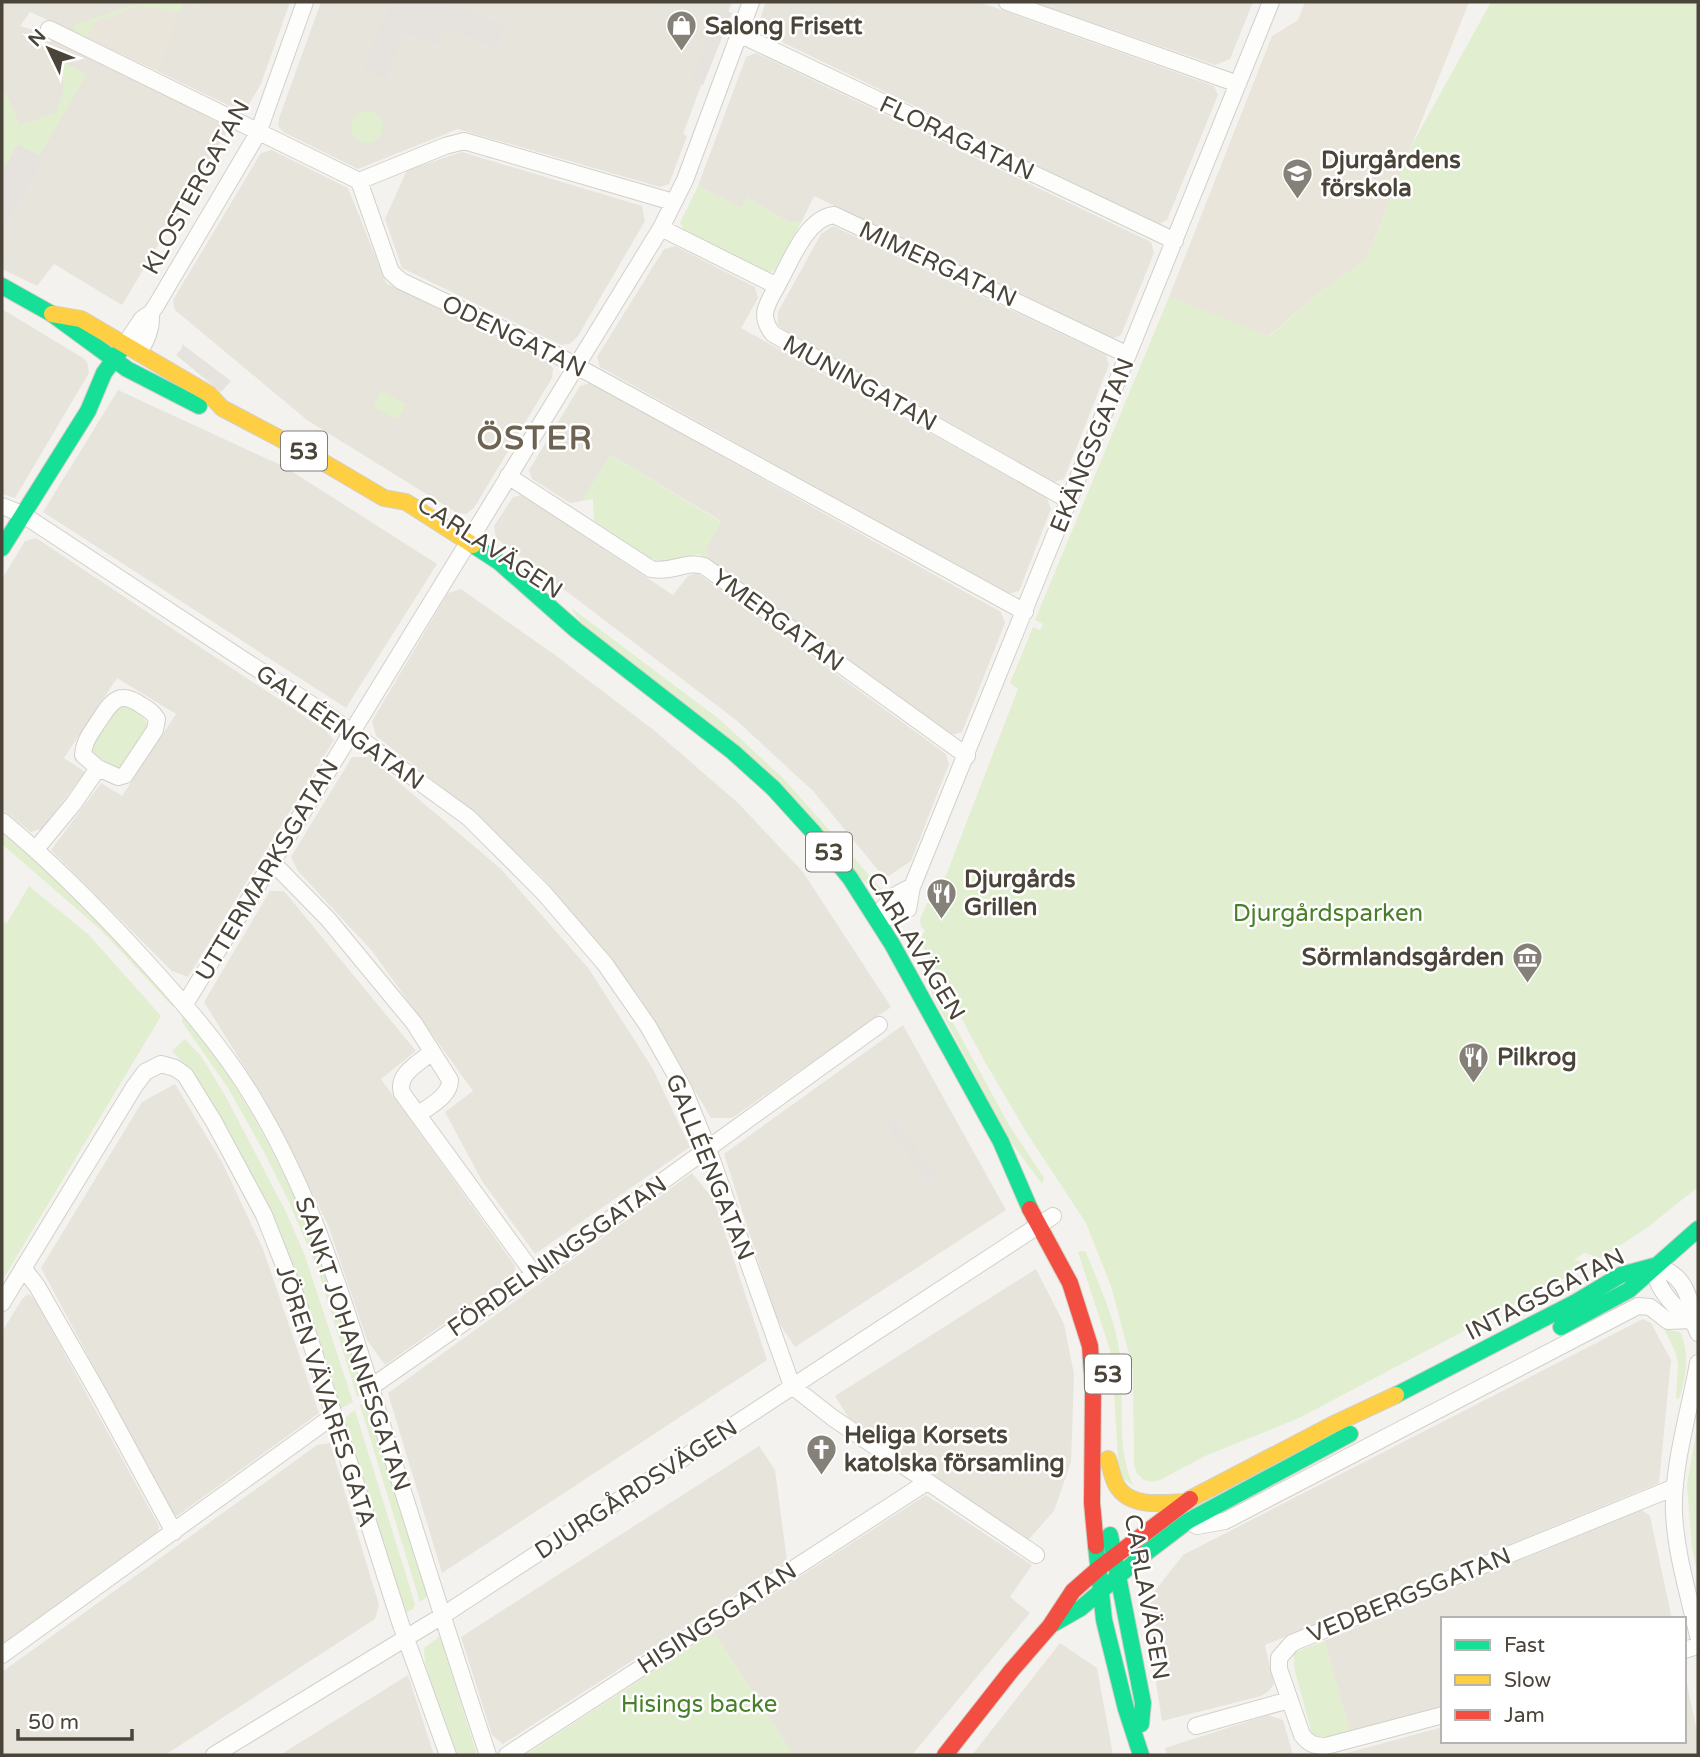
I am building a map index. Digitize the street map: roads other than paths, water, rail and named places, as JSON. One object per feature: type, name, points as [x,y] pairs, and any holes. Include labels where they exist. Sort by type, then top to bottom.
[{"type":"main road","name":"CARLAVÄGEN","points":[[2,286],[52,314],[127,369],[201,407],[222,408]]},
{"type":"main road","name":"CARLAVÄGEN","points":[[52,314],[81,319],[209,394],[222,408],[384,498],[406,502],[499,562],[576,630],[662,694],[773,788],[850,878],[877,918],[1001,1142],[1026,1202],[1050,1222],[1090,1346],[1093,1389],[1092,1503],[1100,1591],[1104,1620],[1140,1753]]},
{"type":"main road","name":"KLOSTERGATAN","points":[[2,548],[88,411],[104,373],[113,360],[132,349]]},
{"type":"main road","name":"KLOSTERGATAN","points":[[88,411],[100,402],[127,369],[132,349]]},
{"type":"main road","name":"CARLAVÄGEN","points":[[384,498],[398,515],[464,559]]},
{"type":"main road","name":"CARLAVÄGEN","points":[[496,582],[576,630]]},
{"type":"main road","points":[[1654,1266],[1698,1229]]},
{"type":"main road","name":"INTAGSGATAN","points":[[1050,1626],[1081,1608],[1188,1521],[1334,1441],[1584,1315],[1629,1290],[1654,1266]]},
{"type":"main road","name":"INTAGSGATAN","points":[[945,1755],[1050,1626],[1073,1591],[1184,1502],[1332,1425],[1427,1380],[1576,1302],[1621,1275],[1654,1266]]},
{"type":"main road","name":"CARLAVÄGEN","points":[[1090,1292],[1102,1337],[1109,1384],[1108,1504],[1114,1557],[1143,1703],[1140,1753]]},
{"type":"main road","points":[[1108,1459],[1117,1485],[1124,1494],[1139,1501],[1184,1502]]},
{"type":"street","name":"KLOSTERGATAN","points":[[132,349],[148,338],[151,313],[257,133],[304,2]]},
{"type":"street","name":"UTTERMARKSGATAN","points":[[185,1004],[351,732],[464,559],[469,541],[662,228],[685,180],[751,2]]},
{"type":"street","points":[[1007,2],[1238,84]]},
{"type":"street","name":"EKÄNGSGATAN","points":[[877,918],[887,901],[912,887],[1271,2]]},
{"type":"street","points":[[49,29],[359,181],[464,141],[673,202]]},
{"type":"street","name":"FLORAGATAN","points":[[739,34],[1175,241]]},
{"type":"street","name":"ODENGATAN","points":[[359,181],[391,272],[401,281],[549,351],[1025,612]]},
{"type":"street","name":"MIMERGATAN","points":[[777,286],[810,227],[824,216],[834,215],[1128,355]]},
{"type":"street","points":[[662,228],[777,286]]},
{"type":"street","name":"MUNINGATAN","points":[[777,286],[765,310],[765,324],[773,334],[1070,501]]},
{"type":"street","name":"YMERGATAN","points":[[509,476],[651,569],[666,572],[694,563],[704,566],[967,756]]},
{"type":"street","name":"GALLÉENGATAN","points":[[2,506],[22,514],[351,732],[469,818],[543,892],[606,964],[648,1026],[684,1090],[708,1149],[792,1386]]},
{"type":"street","points":[[123,697],[132,699],[154,713],[158,719],[155,730],[125,775],[118,776],[98,768],[83,755],[83,744],[112,702],[123,697]]},
{"type":"street","points":[[36,849],[74,803],[98,768]]},
{"type":"street","name":"SANKT JOHANNESGATAN","points":[[2,821],[36,849],[117,930],[185,1004],[251,1095],[298,1181],[335,1273],[488,1755]]},
{"type":"street","points":[[273,863],[328,919],[414,1023],[450,1080],[450,1088],[444,1095],[419,1114]]},
{"type":"street","name":"FÖRDELNINGSGATAN","points":[[371,1387],[534,1274],[879,1025]]},
{"type":"street","points":[[432,1052],[402,1077],[402,1093],[534,1274]]},
{"type":"street","name":"JÖREN VÄVARES GATA","points":[[23,1268],[145,1072],[160,1064],[175,1068],[185,1075],[214,1122],[264,1215],[296,1296],[405,1637],[448,1755]]},
{"type":"street","name":"DJURGÅRDSVÄGEN","points":[[214,1755],[442,1616],[792,1386],[1050,1222]]},
{"type":"street","points":[[1654,1266],[1655,1280],[1678,1309],[1696,1326]]},
{"type":"street","points":[[2,1303],[23,1268],[37,1286],[100,1396],[174,1532]]},
{"type":"street","points":[[1188,1521],[1197,1526],[1225,1521],[1639,1307],[1650,1307],[1668,1321],[1696,1326]]},
{"type":"street","points":[[1698,1363],[1675,1487],[1674,1514],[1678,1546],[1698,1636]]},
{"type":"street","points":[[792,1386],[833,1418],[1035,1555]]},
{"type":"street","points":[[2,1655],[333,1416]]},
{"type":"street","name":"HISINGSGATAN","points":[[507,1755],[927,1482]]},
{"type":"street","name":"VEDBERGSGATAN","points":[[1289,1700],[1279,1669],[1279,1658],[1292,1643],[1675,1487]]},
{"type":"street","points":[[1196,1726],[1289,1700],[1307,1742],[1315,1746],[1326,1746],[1441,1716]]},
{"type":"place","name":"Salong Frisett","points":[[682,53]]},
{"type":"place","name":"Djurgårdens förskola","points":[[1298,201]]},
{"type":"place","name":"Djurgårds Grillen","points":[[941,920]]},
{"type":"place","name":"Sörmlandsgården","points":[[1527,984]]},
{"type":"place","name":"Pilkrog","points":[[1474,1084]]},
{"type":"place","name":"Heliga Korsets katolska församling","points":[[821,1476]]},
{"type":"district","name":"ÖSTER","points":[[535,438]]},
{"type":"park label","name":"Djurgårdsparken","points":[[1328,913]]},
{"type":"park label","name":"Hisings backe","points":[[699,1704]]}]
